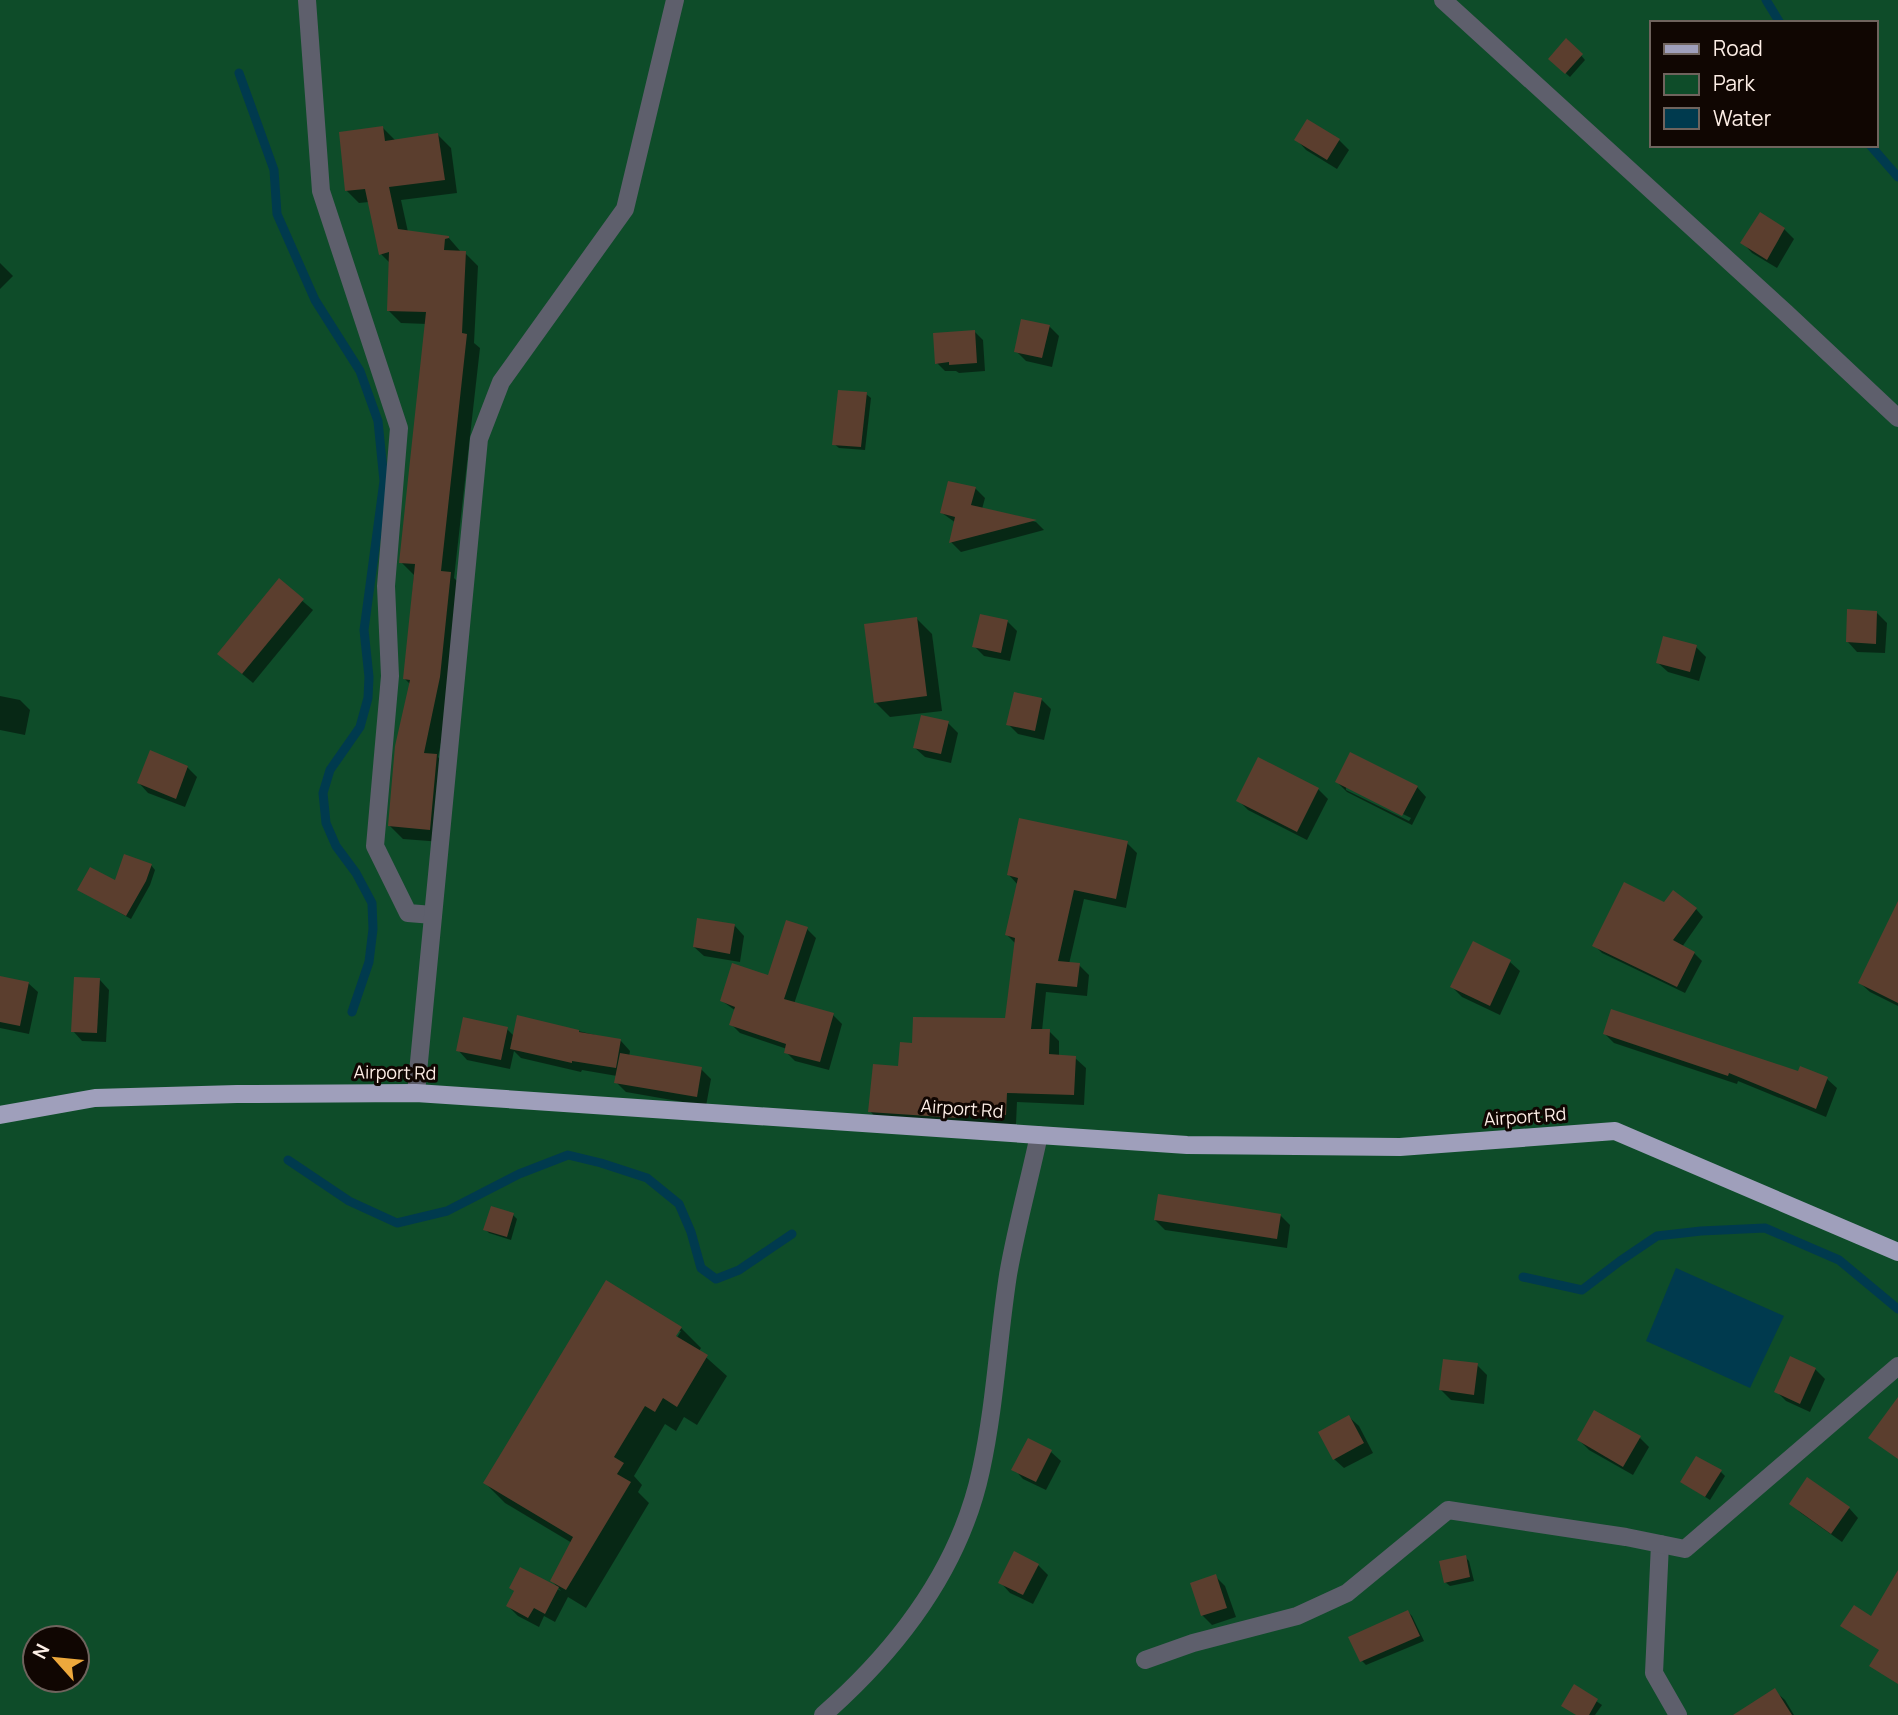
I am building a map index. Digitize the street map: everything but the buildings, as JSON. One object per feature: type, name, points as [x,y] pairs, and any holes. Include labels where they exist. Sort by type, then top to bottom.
[{"type":"main road","name":"Airport Rd","points":[[0,1115],[95,1098],[416,1093],[1186,1145],[1400,1147],[1615,1131],[1898,1252]]},
{"type":"street","points":[[307,0],[321,191],[399,428],[386,586],[390,676],[375,846],[408,913],[433,915]]},
{"type":"street","points":[[416,1093],[479,439],[501,383],[625,209],[675,0]]},
{"type":"street","points":[[1444,0],[1898,418]]},
{"type":"street","points":[[822,1715],[845,1696],[909,1625],[946,1568],[968,1516],[981,1471],[997,1378],[1009,1275],[1039,1135]]},
{"type":"street","points":[[1146,1660],[1193,1643],[1297,1616],[1348,1593],[1448,1510],[1685,1549],[1898,1366]]},
{"type":"street","points":[[1660,1544],[1654,1673],[1678,1715]]},
{"type":"green space","points":[[0,0],[1898,0],[1898,1715],[0,1715]]},
{"type":"water","points":[[1676,1268],[1784,1316],[1750,1388],[1646,1341]]},
{"type":"waterway","points":[[1766,0],[1779,21]]},
{"type":"waterway","points":[[239,73],[274,170],[277,214],[315,300],[360,371],[378,421],[384,481],[364,630],[369,677],[368,698],[360,727],[330,770],[323,793],[326,823],[336,846],[356,873],[372,903],[373,929],[369,962],[352,1012]]},
{"type":"waterway","points":[[1872,147],[1898,177]]},
{"type":"waterway","points":[[288,1160],[349,1201],[397,1223],[447,1211],[519,1174],[568,1155],[601,1163],[647,1178],[679,1204],[691,1232],[701,1268],[716,1279],[739,1270],[792,1234]]},
{"type":"waterway","points":[[1523,1277],[1582,1290],[1657,1236],[1765,1228],[1839,1260],[1898,1309]]}]
